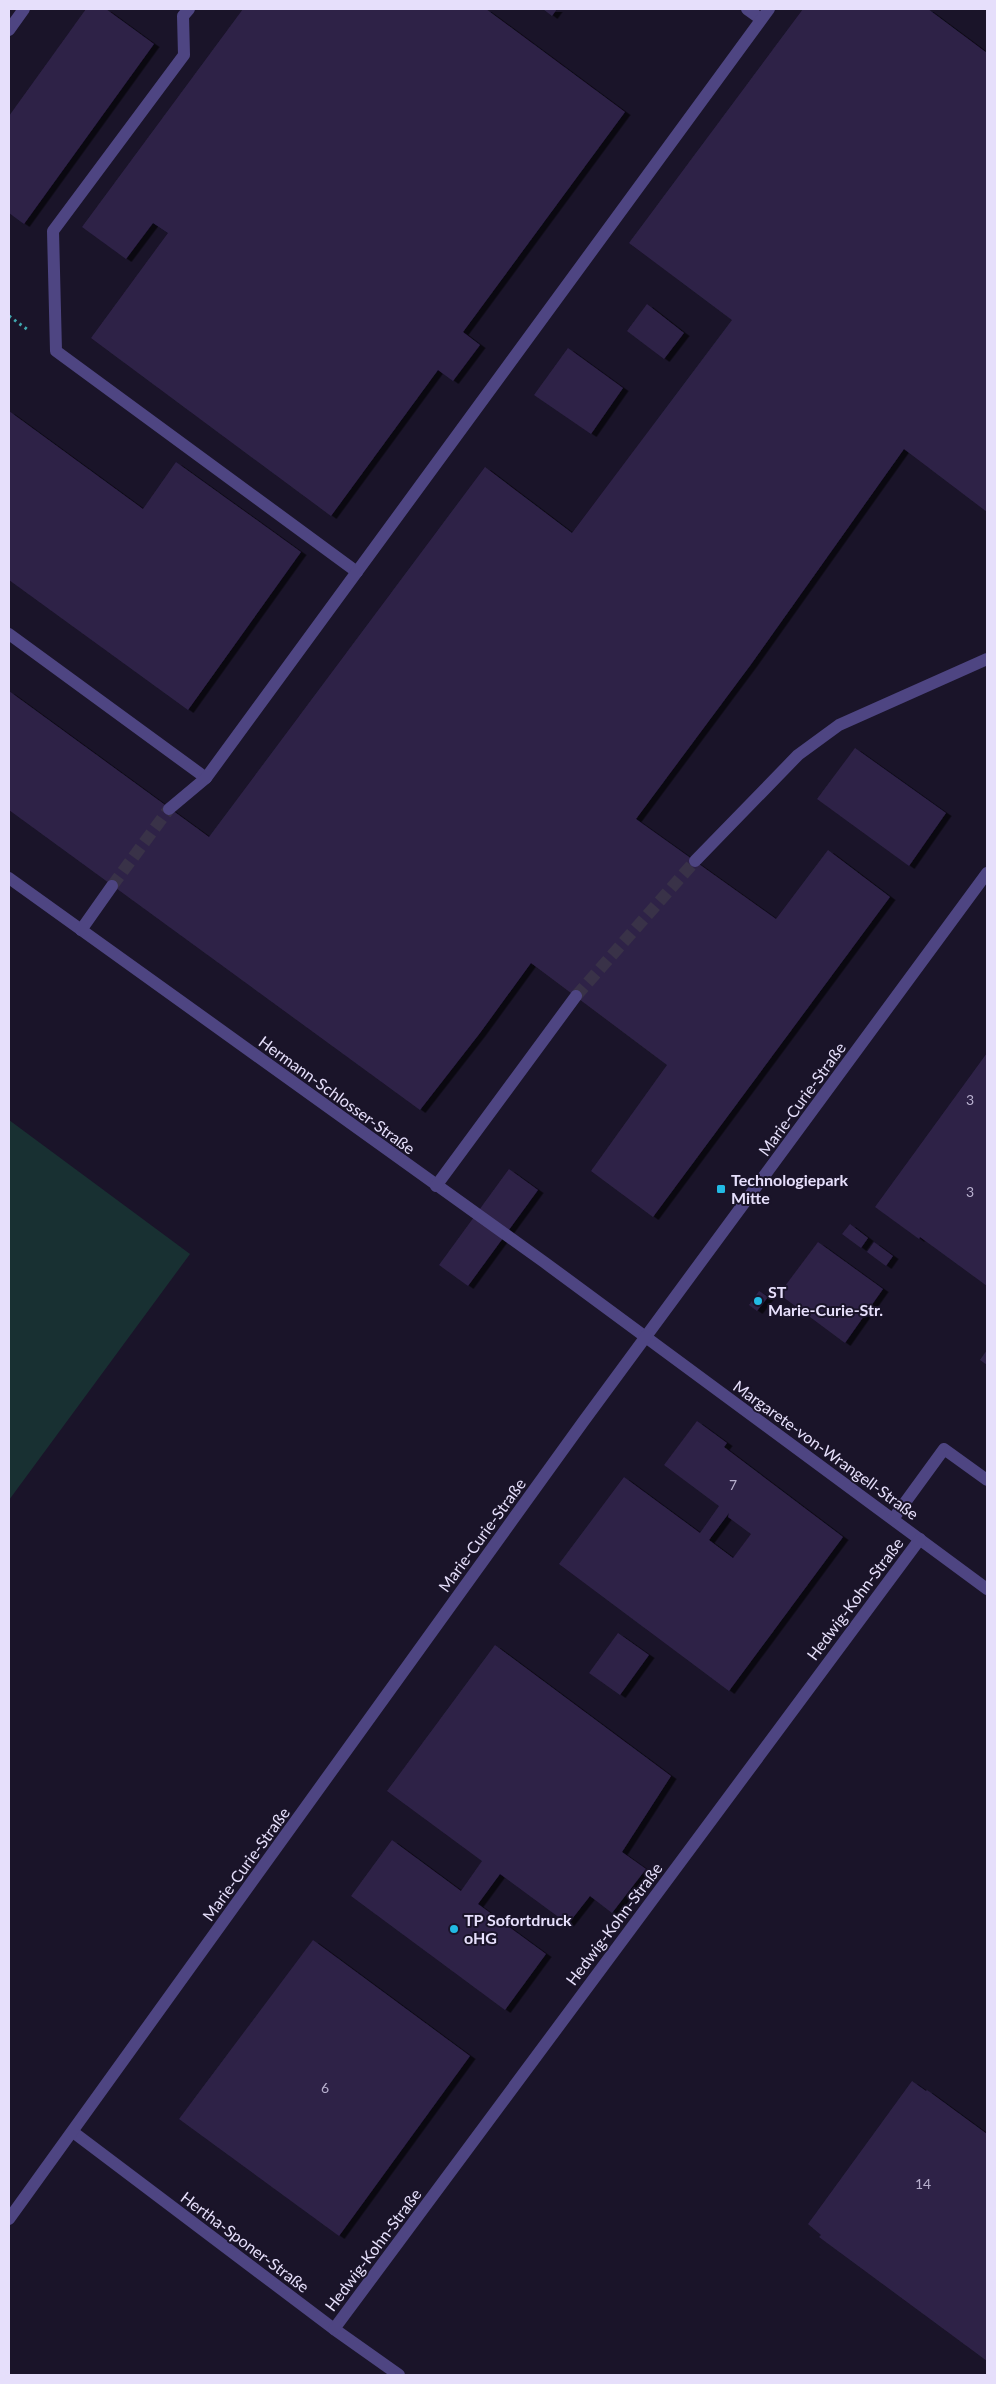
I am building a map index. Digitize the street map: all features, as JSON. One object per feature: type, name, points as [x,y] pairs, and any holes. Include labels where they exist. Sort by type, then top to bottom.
[{"type":"street","points":[[9,30],[24,9]]},
{"type":"street","points":[[189,9],[183,16],[184,55],[53,231],[56,351],[357,572]]},
{"type":"street","points":[[747,9],[762,19]]},
{"type":"street","points":[[170,809],[206,778],[769,9]]},
{"type":"street","points":[[9,634],[206,778]]},
{"type":"street","points":[[695,860],[798,755],[839,725],[987,659]]},
{"type":"street","name":"Marie-Curie-Straße","points":[[9,2219],[583,1422],[987,873]]},
{"type":"street","name":"Hermann-Schlosser-Straße","points":[[9,878],[646,1337]]},
{"type":"street","points":[[81,930],[112,886]]},
{"type":"street","points":[[436,1186],[576,996]]},
{"type":"street","name":"Margarete-von-Wrangell-Straße","points":[[646,1337],[987,1588]]},
{"type":"street","points":[[893,1519],[944,1448],[987,1480]]},
{"type":"street","name":"Hedwig-Kohn-Straße","points":[[334,2330],[920,1539]]},
{"type":"street","name":"Hertha-Sponer-Straße","points":[[73,2132],[334,2330],[399,2375]]},
{"type":"green space","points":[[9,1120],[190,1254],[9,1500]]},
{"type":"building","points":[[86,9],[106,9],[154,44],[24,224],[9,213],[9,116]]},
{"type":"building","points":[[243,9],[486,9],[625,112],[463,332],[480,345],[453,381],[438,370],[331,516],[91,338],[168,233],[153,223],[126,259],[82,227]]},
{"type":"building","points":[[543,9],[557,9],[552,16]]},
{"type":"building","points":[[803,9],[928,9],[987,53],[987,512],[904,449],[752,663],[636,819],[776,919],[828,850],[890,897],[653,1217],[591,1171],[667,1065],[531,963],[420,1110],[9,810],[9,691],[209,837],[485,467],[572,533],[732,320],[629,243]]},
{"type":"building","points":[[647,304],[684,333],[664,359],[627,331]]},
{"type":"building","points":[[568,348],[623,388],[591,434],[534,395]]},
{"type":"building","points":[[9,411],[143,509],[176,462],[301,552],[188,710],[9,580]]},
{"type":"building","points":[[855,748],[946,813],[909,866],[817,799]]},
{"type":"building","points":[[987,1053],[987,1286],[875,1207]]},
{"type":"building","points":[[509,1169],[538,1190],[468,1286],[439,1265]]},
{"type":"building","points":[[850,1224],[868,1238],[861,1248],[842,1234]]},
{"type":"building","points":[[818,1242],[883,1289],[845,1343],[779,1294]]},
{"type":"building","points":[[874,1242],[893,1256],[886,1266],[867,1252]]},
{"type":"building","name":"ST Marie-Curie-Str.","points":[[759,1291],[768,1297],[757,1311],[749,1305]]},
{"type":"building","points":[[987,1350],[987,1365],[980,1360]]},
{"type":"building","points":[[697,1421],[727,1443],[724,1447],[843,1537],[729,1691],[559,1564],[624,1477],[700,1533],[719,1506],[664,1465]],"holes":[[[729,1513],[728,1517],[751,1534],[733,1558],[709,1540]]]},
{"type":"building","points":[[618,1633],[649,1655],[620,1695],[589,1673]]},
{"type":"building","points":[[495,1645],[671,1776],[622,1852],[646,1869],[612,1913],[590,1896],[568,1924],[500,1874],[478,1904],[546,1954],[505,2010],[351,1896],[392,1840],[461,1891],[482,1861],[387,1791]]},
{"type":"building","points":[[313,1940],[470,2056],[339,2236],[179,2119]]},
{"type":"building","points":[[912,2081],[987,2134],[987,2361],[819,2237],[821,2235],[808,2224]]},
{"type":"tunnel","points":[[112,886],[169,809]]},
{"type":"tunnel","points":[[576,996],[695,861]]},
{"type":"place","name":"Technologiepark Mitte","points":[[721,1189]]},
{"type":"place","name":"ST Marie-Curie-Str.","points":[[758,1301]]},
{"type":"place","name":"TP Sofortdruck oHG","points":[[454,1929]]}]
